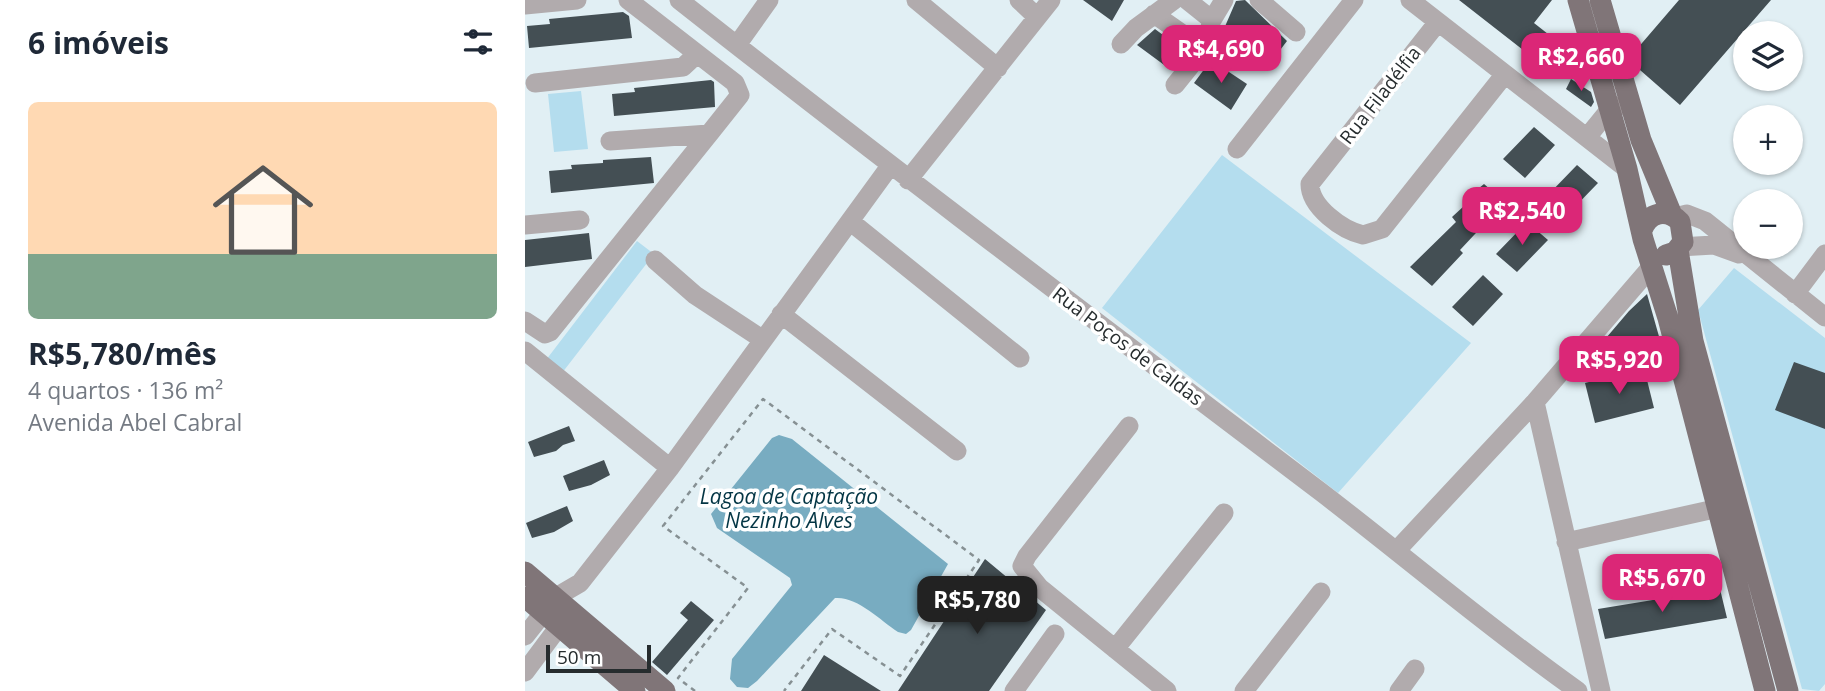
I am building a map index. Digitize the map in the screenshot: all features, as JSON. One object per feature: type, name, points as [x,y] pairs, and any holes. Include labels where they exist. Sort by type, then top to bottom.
[{"type":"main road","points":[[1578,0],[1620,106],[1662,195],[1680,216],[1684,235],[1679,248],[1693,341],[1788,691]]},
{"type":"main road","points":[[1600,0],[1620,106],[1627,169],[1719,508],[1765,691]]},
{"type":"main road","points":[[1647,248],[1652,216],[1664,213],[1680,216]]},
{"type":"main road","points":[[1647,248],[1661,255],[1679,248]]},
{"type":"main road","points":[[525,572],[557,611],[635,691]]},
{"type":"main road","points":[[525,597],[557,611],[665,691]]},
{"type":"street","points":[[525,5],[577,0]]},
{"type":"street","points":[[525,321],[545,334],[550,332],[738,99],[740,90],[735,83],[628,0]]},
{"type":"street","name":"Rua Poços de Caldas","points":[[679,0],[897,172],[1397,550],[1529,656],[1578,691]]},
{"type":"street","points":[[737,45],[769,0]]},
{"type":"street","points":[[916,0],[998,68]]},
{"type":"street","points":[[1019,0],[1037,17]]},
{"type":"street","points":[[525,672],[557,611],[670,468],[762,340],[784,316],[897,172],[998,68],[1051,0]]},
{"type":"street","points":[[1121,44],[1174,0]]},
{"type":"street","points":[[1187,0],[1212,20]]},
{"type":"street","points":[[1175,85],[1204,49],[1212,20],[1224,0]]},
{"type":"street","points":[[1259,0],[1296,32]]},
{"type":"street","points":[[1237,149],[1354,0]]},
{"type":"street","points":[[1410,0],[1627,169]]},
{"type":"street","points":[[1154,14],[1204,49]]},
{"type":"street","name":"Rua Filadélfia","points":[[1438,22],[1310,184],[1311,195],[1316,203],[1344,228],[1369,235],[1382,229],[1504,74]]},
{"type":"street","points":[[535,83],[683,67],[697,54]]},
{"type":"street","points":[[1588,136],[1620,106]]},
{"type":"street","points":[[610,141],[709,134]]},
{"type":"street","points":[[1680,216],[1725,235],[1825,317]]},
{"type":"street","points":[[525,225],[580,220]]},
{"type":"street","points":[[854,224],[1020,358]]},
{"type":"street","points":[[1679,248],[1720,246],[1759,264]]},
{"type":"street","points":[[1397,550],[1535,402],[1647,248]]},
{"type":"street","points":[[1795,294],[1825,254]]},
{"type":"street","points":[[655,260],[695,295],[762,340]]},
{"type":"street","points":[[784,316],[957,451]]},
{"type":"street","points":[[525,351],[670,468]]},
{"type":"street","points":[[1535,402],[1601,691]]},
{"type":"street","points":[[1129,426],[1022,564],[1026,575],[1040,588],[1167,691]]},
{"type":"street","points":[[1566,542],[1719,508]]},
{"type":"street","points":[[1115,649],[1224,513]]},
{"type":"street","points":[[1244,691],[1321,592]]},
{"type":"street","points":[[525,636],[557,611]]},
{"type":"street","points":[[1014,691],[1055,634]]},
{"type":"street","points":[[1399,691],[1415,669]]},
{"type":"path","points":[[695,691],[678,678],[748,588],[663,526],[763,399],[979,560],[900,676],[832,629],[784,691]]},
{"type":"shaded area","points":[[581,91],[588,149],[554,152],[548,94]]},
{"type":"shaded area","points":[[1222,155],[1471,343],[1338,493],[1102,308]]},
{"type":"shaded area","points":[[637,241],[654,254],[562,373],[546,360]]},
{"type":"shaded area","points":[[1734,268],[1825,338],[1825,684],[1819,691],[1802,689],[1698,310]]},
{"type":"water","name":"Lagoa de Captação Nezinho Alves","points":[[779,435],[792,439],[948,564],[911,630],[906,634],[898,632],[860,605],[843,598],[835,598],[757,681],[748,688],[737,687],[730,679],[732,659],[792,585],[790,578],[717,528],[711,514],[772,438]]},
{"type":"building","points":[[1083,0],[1124,0],[1112,21]]},
{"type":"building","points":[[1245,0],[1287,41],[1264,71],[1220,38],[1236,1]]},
{"type":"building","points":[[1459,0],[1552,0],[1534,23],[1548,34],[1532,57]]},
{"type":"building","points":[[1679,0],[1771,0],[1753,21],[1733,21],[1733,44],[1680,105],[1632,63],[1630,57]]},
{"type":"building","points":[[623,12],[629,16],[632,38],[529,48],[527,26],[550,24],[549,19]]},
{"type":"building","points":[[1155,29],[1183,50],[1171,70],[1137,45]]},
{"type":"building","points":[[1211,60],[1247,84],[1231,110],[1194,83]]},
{"type":"building","points":[[1571,79],[1591,92],[1594,102],[1591,107],[1566,89]]},
{"type":"building","points":[[711,80],[714,82],[715,107],[614,116],[612,94],[635,92],[634,88]]},
{"type":"building","points":[[1534,127],[1555,145],[1525,178],[1503,159]]},
{"type":"building","points":[[651,157],[654,183],[551,193],[549,171],[572,169],[571,165],[603,163],[603,160]]},
{"type":"building","points":[[1577,165],[1598,183],[1567,215],[1546,197]]},
{"type":"building","points":[[1484,184],[1505,202],[1460,250],[1463,253],[1432,286],[1410,267],[1456,222],[1452,217]]},
{"type":"building","points":[[1527,222],[1548,240],[1517,272],[1496,254]]},
{"type":"building","points":[[589,233],[592,259],[525,267],[525,240]]},
{"type":"building","points":[[1483,275],[1503,294],[1473,326],[1452,307]]},
{"type":"building","points":[[1647,294],[1660,340],[1595,351],[1629,311]]},
{"type":"building","points":[[1794,362],[1825,373],[1825,429],[1775,410]]},
{"type":"building","points":[[1644,368],[1654,408],[1595,423],[1585,383]]},
{"type":"building","points":[[569,426],[575,441],[556,451],[534,457],[528,442]]},
{"type":"building","points":[[604,460],[610,475],[591,485],[569,491],[563,476]]},
{"type":"building","points":[[567,506],[573,521],[554,532],[532,538],[526,523]]},
{"type":"building","points":[[985,559],[1046,610],[989,691],[898,691]]},
{"type":"building","points":[[1720,589],[1727,618],[1605,639],[1598,609]]},
{"type":"building","points":[[691,601],[714,620],[667,675],[652,662],[688,620],[680,613]]},
{"type":"building","points":[[824,655],[881,691],[801,691]]}]
